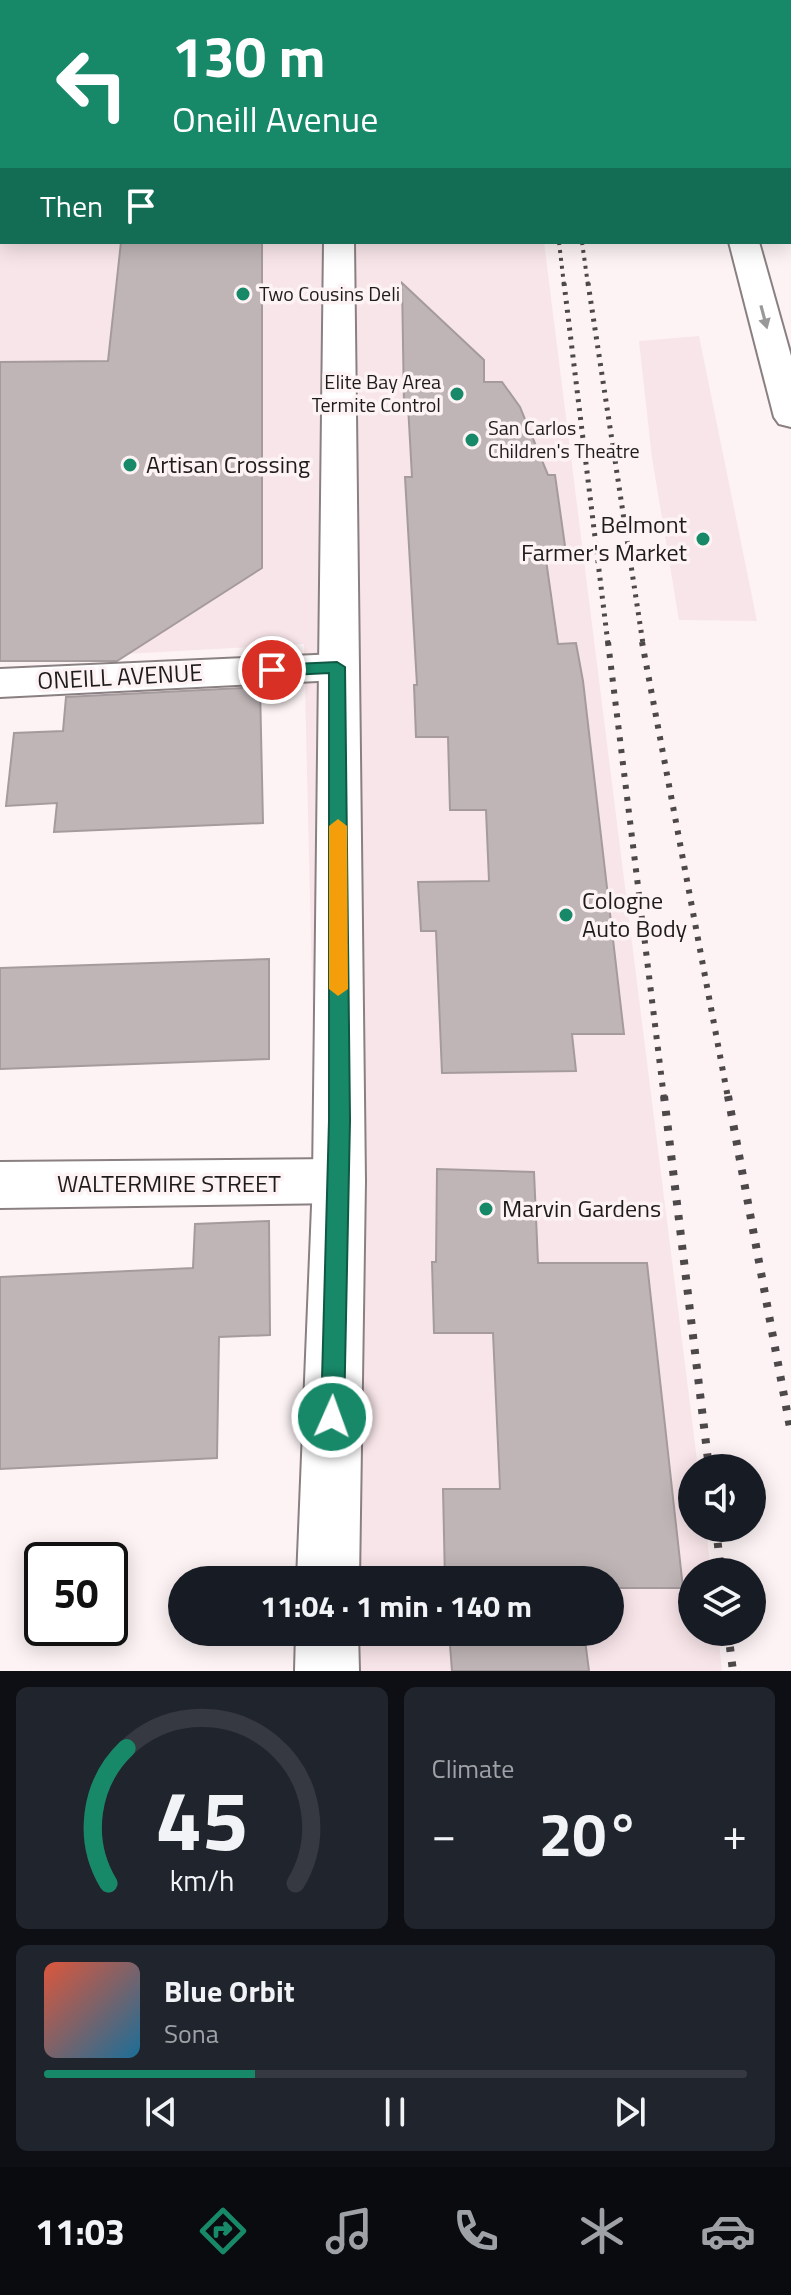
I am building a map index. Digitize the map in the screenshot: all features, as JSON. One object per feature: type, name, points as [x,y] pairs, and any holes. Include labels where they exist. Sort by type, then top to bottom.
[{"type":"main road","points":[[328,1566],[339,1181],[339,244]]},
{"type":"main road","points":[[745,244],[791,417]]},
{"type":"main road","name":"ONEILL AVENUE","points":[[0,683],[337,667]]},
{"type":"main road","name":"WALTERMIRE STREET","points":[[0,1185],[339,1181]]},
{"type":"main road","points":[[327,1646],[327,1671]]},
{"type":"shaded area","points":[[0,244],[544,244],[696,1454],[678,1454],[678,1542],[708,1542],[709,1558],[678,1558],[678,1646],[719,1646],[722,1671],[328,1671],[327,1646],[624,1646],[624,1566],[326,1566],[304,644],[0,661]]},
{"type":"shaded area","name":"Belmont Farmer's Market","points":[[699,336],[757,621],[679,620],[652,458],[639,341]]},
{"type":"building","name":"Artisan Crossing","points":[[121,244],[262,244],[262,568],[117,661],[0,661],[0,362],[108,361]]},
{"type":"building","points":[[402,283],[484,360],[484,382],[502,382],[520,407],[548,475],[555,475],[566,553],[545,553],[558,644],[576,643],[583,681],[624,1034],[572,1034],[576,1071],[442,1073],[436,931],[421,931],[418,882],[489,881],[486,810],[450,810],[448,737],[416,737],[414,685],[417,685],[405,477],[412,477],[408,405],[404,405]]},
{"type":"building","points":[[260,687],[263,823],[54,832],[57,803],[6,806],[14,733],[63,731],[66,697]]},
{"type":"building","points":[[269,959],[269,1059],[0,1069],[0,968]]},
{"type":"building","points":[[437,1169],[534,1172],[538,1263],[647,1263],[680,1558],[678,1588],[624,1588],[624,1566],[445,1566],[443,1489],[500,1489],[493,1333],[434,1333],[432,1262],[436,1262]]},
{"type":"building","points":[[269,1221],[270,1335],[219,1337],[217,1458],[0,1469],[0,1277],[193,1268],[195,1224]]},
{"type":"building","points":[[450,1646],[586,1646],[589,1671],[452,1671]]},
{"type":"railway","points":[[559,244],[564,285]]},
{"type":"railway","points":[[582,244],[588,285]]},
{"type":"railway","points":[[564,283],[608,644]]},
{"type":"railway","points":[[588,283],[643,644]]},
{"type":"railway","points":[[608,642],[664,1098]]},
{"type":"railway","points":[[642,642],[728,1098]]},
{"type":"railway","points":[[664,1096],[707,1454]]},
{"type":"railway","points":[[728,1096],[791,1433]]},
{"type":"railway","points":[[718,1542],[719,1558]]},
{"type":"railway","points":[[730,1646],[733,1671]]},
{"type":"slow traffic","points":[[338,826],[338,989]]},
{"type":"place","name":"Two Cousins Deli","points":[[243,294]]},
{"type":"place","name":"Elite Bay Area Termite Control","points":[[457,394]]},
{"type":"place","name":"San Carlos Children's Theatre","points":[[472,440]]},
{"type":"place","name":"Artisan Crossing","points":[[130,465]]},
{"type":"place","name":"Belmont Farmer's Market","points":[[703,539]]},
{"type":"place","name":"Cologne Auto Body","points":[[566,915]]},
{"type":"place","name":"Marvin Gardens","points":[[486,1209]]},
{"type":"route","points":[[272,670],[337,667],[339,1181],[332,1417]]}]
